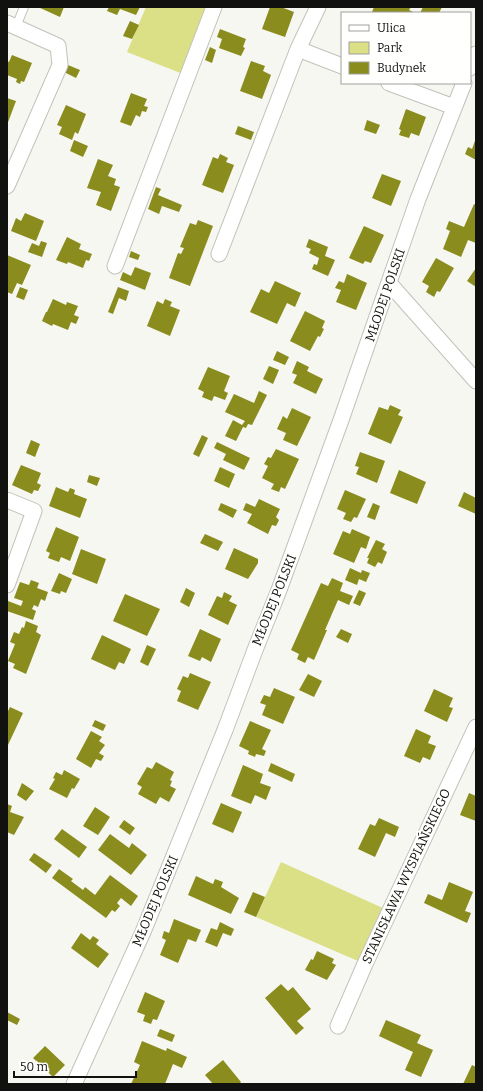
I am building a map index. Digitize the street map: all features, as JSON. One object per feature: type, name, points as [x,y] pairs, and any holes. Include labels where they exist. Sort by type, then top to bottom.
[{"type":"street","points":[[115,266],[214,7]]},
{"type":"street","points":[[219,254],[298,49],[318,7]]},
{"type":"street","points":[[7,186],[60,65],[58,46],[11,25]]},
{"type":"street","points":[[298,49],[341,66]]},
{"type":"street","points":[[471,66],[476,54]]},
{"type":"street","points":[[392,84],[454,107]]},
{"type":"street","name":"MŁODEJ POLSKI","points":[[74,1084],[143,932],[225,730],[279,590],[418,199],[464,84]]},
{"type":"street","points":[[389,283],[476,381]]},
{"type":"street","points":[[7,500],[34,511],[7,585]]},
{"type":"street","name":"STANISŁAWA WYSPIAŃSKIEGO","points":[[338,1026],[368,957],[476,727]]},
{"type":"lane","points":[[11,25],[24,7]]},
{"type":"green space","points":[[146,7],[212,7],[188,76],[127,52]]},
{"type":"green space","points":[[281,862],[396,914],[372,967],[256,917]]},
{"type":"building","points":[[38,7],[64,7],[60,17]]},
{"type":"building","points":[[109,7],[140,7],[136,15],[120,9],[117,15],[107,11]]},
{"type":"building","points":[[270,7],[281,7],[294,12],[285,37],[262,29]]},
{"type":"building","points":[[374,7],[411,7],[409,10],[413,12],[372,12]]},
{"type":"building","points":[[423,7],[442,7],[440,12],[420,12]]},
{"type":"building","points":[[130,21],[139,25],[132,39],[123,36]]},
{"type":"building","points":[[220,29],[246,39],[243,47],[245,48],[241,56],[219,48],[222,39],[217,37]]},
{"type":"building","points":[[210,47],[216,50],[212,63],[205,60]]},
{"type":"building","points":[[12,55],[32,63],[24,82],[21,81],[20,84],[16,82],[17,79],[7,75],[7,61],[9,62]]},
{"type":"building","points":[[251,61],[265,66],[263,71],[271,75],[262,99],[240,91]]},
{"type":"building","points":[[68,65],[80,70],[76,78],[64,72]]},
{"type":"building","points":[[131,93],[147,99],[144,106],[148,107],[146,112],[142,111],[140,117],[136,115],[131,126],[120,122]]},
{"type":"building","points":[[7,98],[16,101],[7,125]]},
{"type":"building","points":[[66,105],[86,114],[78,134],[75,132],[72,140],[59,134],[62,127],[57,125]]},
{"type":"building","points":[[406,109],[426,117],[419,136],[411,133],[409,138],[399,135],[401,130],[399,129]]},
{"type":"building","points":[[367,120],[380,125],[376,134],[364,130]]},
{"type":"building","points":[[238,126],[254,132],[251,140],[235,134]]},
{"type":"building","points":[[476,138],[476,160],[465,154],[468,147],[472,149]]},
{"type":"building","points":[[74,140],[88,146],[83,157],[70,151]]},
{"type":"building","points":[[220,154],[228,158],[226,162],[234,165],[223,193],[202,185],[213,157],[218,159]]},
{"type":"building","points":[[98,159],[113,165],[108,176],[116,179],[114,185],[120,187],[111,211],[96,205],[101,192],[87,188]]},
{"type":"building","points":[[382,174],[401,181],[391,206],[372,198]]},
{"type":"building","points":[[156,187],[161,189],[158,195],[182,205],[179,212],[162,206],[159,214],[148,209]]},
{"type":"building","points":[[474,204],[476,205],[476,243],[468,240],[461,257],[443,249],[450,231],[446,229],[449,221],[464,227]]},
{"type":"building","points":[[25,213],[44,221],[36,241],[11,231],[16,218],[21,221]]},
{"type":"building","points":[[198,220],[213,226],[190,286],[169,278],[178,253],[181,254],[184,248],[180,247],[190,223],[196,225]]},
{"type":"building","points":[[364,226],[384,235],[371,263],[365,261],[363,264],[349,258]]},
{"type":"building","points":[[67,237],[81,244],[79,249],[92,254],[89,261],[86,260],[83,268],[68,262],[67,264],[56,260]]},
{"type":"building","points":[[309,239],[328,247],[325,256],[335,260],[328,276],[312,269],[314,264],[317,265],[319,258],[309,253],[311,249],[306,247]]},
{"type":"building","points":[[41,241],[47,243],[42,257],[28,252],[32,243],[39,246]]},
{"type":"building","points":[[131,251],[140,255],[138,260],[129,257]]},
{"type":"building","points":[[7,255],[31,265],[22,285],[17,283],[12,294],[7,292]]},
{"type":"building","points":[[436,258],[454,268],[440,292],[437,291],[434,297],[426,292],[429,286],[422,282]]},
{"type":"building","points":[[135,267],[151,273],[145,290],[120,280],[123,272],[131,276]]},
{"type":"building","points":[[476,268],[476,287],[467,281]]},
{"type":"building","points":[[347,274],[367,283],[356,310],[336,302],[341,290],[335,288],[339,281],[344,283]]},
{"type":"building","points":[[275,281],[301,293],[295,307],[287,303],[277,324],[250,312],[261,289],[269,293]]},
{"type":"building","points":[[20,287],[28,290],[24,300],[16,297]]},
{"type":"building","points":[[118,287],[129,291],[126,301],[119,298],[113,314],[108,312]]},
{"type":"building","points":[[53,299],[66,305],[67,302],[78,306],[74,315],[79,317],[76,324],[71,322],[68,330],[53,324],[52,326],[42,321]]},
{"type":"building","points":[[165,299],[172,302],[170,306],[180,310],[170,336],[147,326],[157,301],[163,304]]},
{"type":"building","points":[[305,311],[325,321],[322,328],[324,329],[320,337],[318,336],[310,351],[290,341]]},
{"type":"building","points":[[277,351],[289,357],[285,365],[273,360]]},
{"type":"building","points":[[297,361],[309,367],[307,371],[323,379],[316,394],[293,383],[297,375],[292,373]]},
{"type":"building","points":[[269,366],[279,370],[273,384],[263,379]]},
{"type":"building","points":[[208,367],[230,376],[224,391],[228,393],[225,400],[214,396],[212,401],[202,397],[204,392],[198,389]]},
{"type":"building","points":[[259,391],[267,395],[252,425],[248,424],[246,428],[243,427],[236,441],[225,436],[233,420],[242,425],[245,421],[225,412],[234,394],[254,403]]},
{"type":"building","points":[[390,405],[401,410],[398,415],[403,417],[391,444],[368,434],[379,407],[388,410]]},
{"type":"building","points":[[292,408],[311,417],[297,446],[283,440],[286,433],[277,429],[283,416],[287,419]]},
{"type":"building","points":[[202,435],[208,438],[199,457],[193,454]]},
{"type":"building","points":[[31,440],[40,444],[35,457],[26,453]]},
{"type":"building","points":[[217,442],[250,458],[244,470],[223,460],[226,454],[214,448]]},
{"type":"building","points":[[276,449],[299,459],[285,489],[281,487],[279,492],[271,489],[274,484],[262,478],[268,466],[264,464],[268,457],[271,458]]},
{"type":"building","points":[[360,452],[385,461],[377,483],[356,474],[359,467],[355,466]]},
{"type":"building","points":[[21,465],[41,473],[37,483],[41,485],[38,491],[34,490],[32,494],[12,485]]},
{"type":"building","points":[[220,467],[235,474],[229,488],[214,481]]},
{"type":"building","points":[[399,470],[426,482],[417,504],[390,493]]},
{"type":"building","points":[[89,475],[100,478],[97,486],[87,482]]},
{"type":"building","points":[[56,487],[68,492],[70,488],[75,490],[74,494],[87,499],[80,518],[49,506]]},
{"type":"building","points":[[345,490],[366,499],[357,518],[354,517],[351,522],[343,519],[346,513],[337,509]]},
{"type":"building","points":[[464,492],[476,498],[476,514],[458,506]]},
{"type":"building","points":[[259,499],[280,509],[276,517],[279,520],[276,526],[272,525],[268,534],[247,523],[252,514],[243,510],[246,503],[255,507]]},
{"type":"building","points":[[221,503],[237,510],[233,518],[218,510]]},
{"type":"building","points":[[373,503],[380,506],[375,520],[367,517]]},
{"type":"building","points":[[56,527],[79,537],[70,561],[61,557],[59,562],[48,558],[50,553],[46,551]]},
{"type":"building","points":[[352,529],[370,537],[366,549],[361,547],[354,563],[333,554],[343,531],[350,534]]},
{"type":"building","points":[[205,534],[223,542],[218,551],[200,543]]},
{"type":"building","points":[[376,540],[385,544],[382,549],[387,552],[382,564],[378,562],[375,567],[367,563],[369,558],[367,558]]},
{"type":"building","points":[[234,548],[258,559],[258,563],[248,579],[225,569]]},
{"type":"building","points":[[81,549],[106,559],[97,584],[72,574]]},
{"type":"building","points":[[350,568],[361,573],[362,570],[370,573],[366,582],[359,579],[357,585],[345,580]]},
{"type":"building","points":[[59,573],[72,579],[66,593],[61,591],[60,594],[51,591]]},
{"type":"building","points":[[332,578],[343,583],[340,591],[353,596],[349,605],[338,600],[314,660],[308,657],[305,663],[297,659],[299,654],[291,650],[321,583],[328,586]]},
{"type":"building","points":[[31,580],[39,583],[37,588],[48,592],[45,601],[41,599],[38,607],[34,605],[32,609],[36,611],[33,620],[7,611],[8,601],[21,606],[23,601],[14,598],[20,582],[29,585]]},
{"type":"building","points":[[186,588],[195,593],[189,607],[180,602]]},
{"type":"building","points":[[359,590],[366,593],[360,606],[353,603]]},
{"type":"building","points":[[224,592],[232,596],[229,601],[237,605],[228,625],[208,615],[217,596],[222,598]]},
{"type":"building","points":[[125,594],[160,609],[147,636],[113,621]]},
{"type":"building","points":[[26,621],[38,626],[36,632],[41,635],[26,674],[13,668],[15,664],[8,661],[15,644],[10,642],[14,632],[19,634],[22,627],[24,628]]},
{"type":"building","points":[[200,629],[221,639],[211,662],[202,657],[200,661],[188,656]]},
{"type":"building","points":[[341,629],[352,634],[348,643],[336,637]]},
{"type":"building","points":[[102,635],[131,649],[124,664],[119,662],[115,670],[91,659]]},
{"type":"building","points":[[147,645],[156,649],[148,666],[140,662]]},
{"type":"building","points":[[190,673],[211,682],[198,710],[177,701],[181,691],[177,689],[183,676],[188,678]]},
{"type":"building","points":[[308,674],[322,681],[314,697],[299,690]]},
{"type":"building","points":[[274,688],[295,697],[283,724],[262,715],[266,705],[260,703],[264,695],[270,697]]},
{"type":"building","points":[[434,689],[453,698],[449,707],[453,708],[447,722],[424,711]]},
{"type":"building","points":[[10,707],[23,713],[7,747],[7,713]]},
{"type":"building","points":[[95,720],[106,725],[103,731],[92,726]]},
{"type":"building","points":[[250,721],[271,730],[262,749],[266,751],[264,756],[256,754],[255,757],[248,754],[249,751],[239,746]]},
{"type":"building","points":[[416,729],[431,736],[428,743],[436,746],[430,760],[423,757],[420,763],[404,756]]},
{"type":"building","points":[[91,731],[102,737],[99,741],[105,745],[99,753],[104,756],[101,761],[96,759],[91,768],[76,759]]},
{"type":"building","points":[[156,762],[174,772],[170,780],[172,781],[170,786],[176,789],[169,802],[160,797],[156,804],[138,794],[142,787],[137,784],[147,767],[152,769]]},
{"type":"building","points":[[271,763],[295,774],[292,782],[268,771]]},
{"type":"building","points":[[243,765],[263,774],[260,783],[271,787],[266,800],[255,795],[251,804],[231,796]]},
{"type":"building","points":[[64,770],[80,779],[74,789],[72,788],[67,798],[49,789],[55,779],[53,778],[56,772],[62,775]]},
{"type":"building","points":[[22,783],[34,791],[26,801],[17,795]]},
{"type":"building","points":[[469,793],[476,796],[476,821],[460,815]]},
{"type":"building","points":[[221,803],[242,812],[233,833],[212,824]]},
{"type":"building","points":[[7,804],[12,806],[10,812],[24,817],[14,835],[7,832]]},
{"type":"building","points":[[95,807],[110,817],[98,835],[83,826]]},
{"type":"building","points":[[379,818],[399,827],[395,837],[386,833],[375,857],[358,849],[370,824],[375,826]]},
{"type":"building","points":[[124,820],[135,828],[130,835],[119,827]]},
{"type":"building","points":[[62,829],[87,847],[79,858],[54,839]]},
{"type":"building","points":[[110,834],[129,848],[132,843],[147,855],[131,875],[98,850]]},
{"type":"building","points":[[34,853],[52,865],[46,873],[29,860]]},
{"type":"building","points":[[59,869],[73,879],[71,881],[83,890],[85,887],[95,895],[110,875],[138,896],[131,906],[121,898],[117,903],[120,906],[115,912],[112,910],[106,918],[52,878]]},
{"type":"building","points":[[196,876],[213,884],[215,879],[223,882],[221,887],[239,898],[231,914],[188,895]]},
{"type":"building","points":[[449,882],[473,892],[465,911],[471,913],[467,923],[424,903],[428,894],[442,900]]},
{"type":"building","points":[[253,892],[265,897],[256,917],[244,912]]},
{"type":"building","points":[[174,919],[201,930],[196,942],[188,939],[178,963],[160,955],[166,940],[162,938],[164,931],[169,933]]},
{"type":"building","points":[[220,922],[234,929],[231,936],[223,933],[217,947],[205,942],[211,928],[217,930]]},
{"type":"building","points":[[81,933],[90,940],[93,936],[99,940],[96,944],[109,954],[98,968],[71,948]]},
{"type":"building","points":[[317,951],[334,959],[332,963],[336,965],[327,980],[305,970],[311,959],[313,960]]},
{"type":"building","points":[[281,984],[288,991],[293,987],[311,1009],[297,1021],[304,1028],[296,1035],[265,998]]},
{"type":"building","points":[[145,992],[165,1001],[157,1020],[153,1019],[151,1024],[143,1021],[145,1015],[137,1012]]},
{"type":"building","points":[[7,1012],[20,1019],[17,1025],[7,1020]]},
{"type":"building","points":[[386,1020],[421,1035],[417,1043],[433,1050],[421,1077],[405,1070],[413,1052],[379,1036]]},
{"type":"building","points":[[160,1029],[175,1035],[172,1042],[157,1036]]},
{"type":"building","points":[[142,1041],[166,1051],[167,1048],[187,1057],[182,1068],[173,1064],[165,1084],[131,1084],[140,1065],[134,1062]]},
{"type":"building","points":[[45,1046],[65,1065],[53,1077],[33,1058]]},
{"type":"building","points":[[223,1060],[241,1082],[239,1084],[213,1084],[205,1075]]},
{"type":"building","points":[[472,1065],[476,1067],[476,1084],[463,1084]]}]
